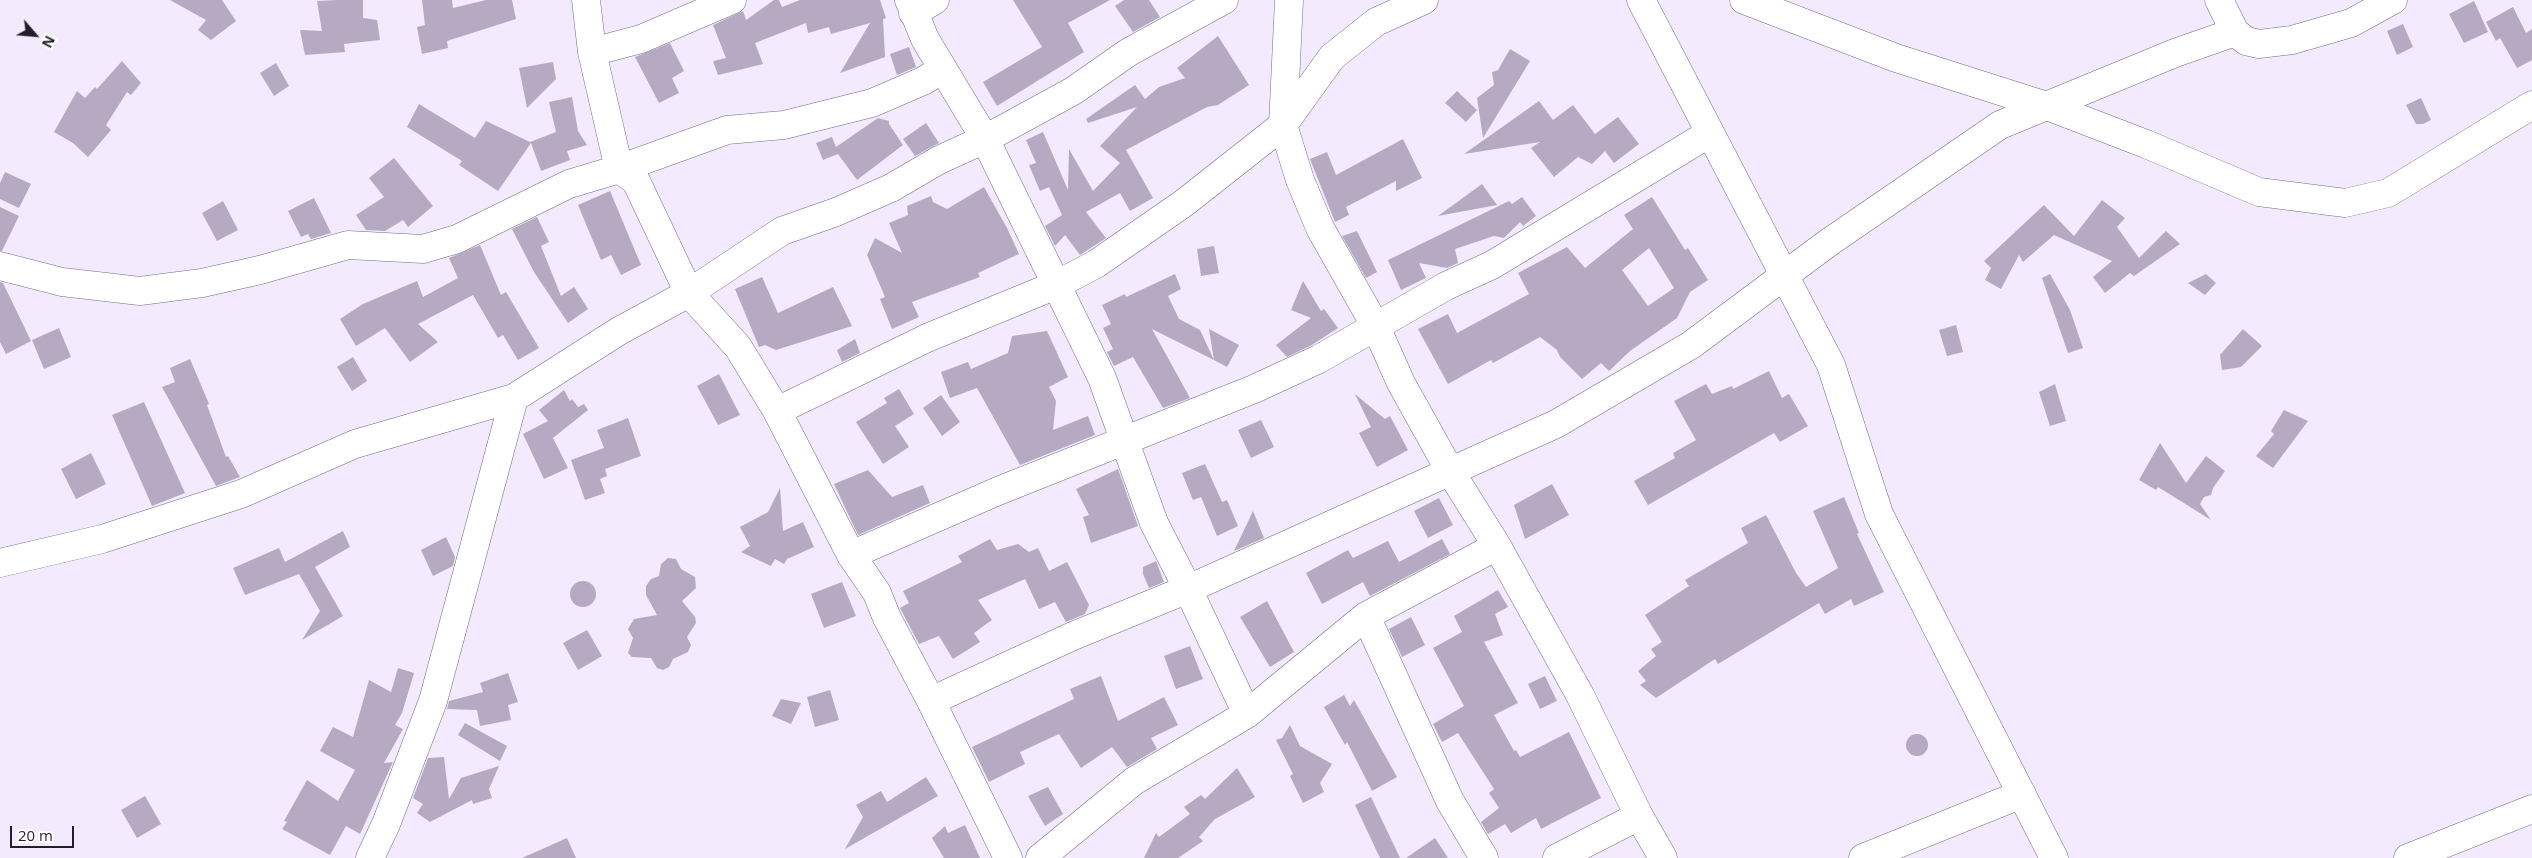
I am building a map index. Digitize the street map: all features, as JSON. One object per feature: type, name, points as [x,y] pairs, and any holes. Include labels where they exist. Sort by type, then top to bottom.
[{"type":"street","points":[[586,0],[592,52],[619,169],[636,181],[689,293],[738,347],[777,410],[852,556],[877,593],[886,618],[931,701],[1008,858]]},
{"type":"street","points":[[592,52],[641,39],[732,0]]},
{"type":"street","points":[[0,563],[102,539],[241,494],[355,444],[514,398],[619,331],[689,293],[782,231],[836,212],[882,192],[939,160],[984,139],[1073,91],[1129,52],[1224,0]]},
{"type":"street","points":[[1289,0],[1283,125],[1300,180],[1320,228],[1376,327],[1401,383],[1450,471],[1497,546],[1580,695],[1639,816],[1663,858]]},
{"type":"street","points":[[777,410],[927,338],[1056,285],[1096,264],[1135,239],[1231,168],[1283,125],[1332,57],[1376,22],[1424,0]]},
{"type":"street","points":[[1641,0],[1831,365],[1879,514],[2054,858]]},
{"type":"street","points":[[1744,0],[1896,58],[2047,106],[2146,144],[2259,192],[2345,203],[2388,193],[2532,104]]},
{"type":"street","points":[[2219,0],[2236,32],[2246,42],[2252,43],[2292,40],[2351,23],[2393,0]]},
{"type":"street","points":[[919,4],[943,69],[984,139],[1102,378],[1154,523],[1188,589],[1247,714]]},
{"type":"street","points":[[931,701],[1073,636],[1188,589],[1556,424],[1691,345],[1828,243],[2000,125],[2175,53],[2236,32]]},
{"type":"street","points":[[0,266],[62,282],[140,291],[202,283],[260,270],[348,245],[423,249],[457,239],[569,184],[619,169],[727,130],[784,125],[872,103],[923,81],[943,69]]},
{"type":"street","points":[[852,556],[1124,440],[1254,389],[1319,359],[1446,286],[1492,265],[1710,133]]},
{"type":"street","points":[[370,858],[386,824],[433,702],[514,398]]},
{"type":"street","points":[[1040,858],[1134,781],[1247,714],[1366,616],[1497,546]]},
{"type":"street","points":[[1366,616],[1450,801],[1484,858]]},
{"type":"street","points":[[1863,858],[2022,794]]},
{"type":"street","points":[[2408,858],[2532,808]]},
{"type":"street","points":[[1557,858],[1639,816]]},
{"type":"building","points":[[170,0],[222,0],[236,21],[211,40],[198,30],[206,20]]},
{"type":"building","points":[[363,0],[363,18],[377,20],[380,40],[344,44],[345,52],[305,55],[300,30],[322,31],[317,1]]},
{"type":"building","points":[[422,0],[452,0],[453,8],[486,0],[512,0],[516,19],[447,41],[448,48],[422,54],[417,27],[425,25]]},
{"type":"building","points":[[774,0],[779,0],[782,7],[800,0],[880,0],[886,18],[883,19],[885,57],[840,73],[870,23],[831,34],[829,27],[808,33],[806,23],[755,43],[763,64],[718,75],[713,61],[726,58],[713,25],[743,11],[746,20]]},
{"type":"building","points":[[1013,0],[1110,0],[1068,23],[1084,52],[997,106],[983,82],[1042,47]]},
{"type":"building","points":[[1124,0],[1149,0],[1160,17],[1133,32],[1115,6]]},
{"type":"building","points":[[2474,1],[2488,32],[2464,43],[2449,14]]},
{"type":"building","points":[[2513,7],[2526,33],[2532,29],[2532,60],[2517,68],[2500,38],[2496,41],[2486,22]]},
{"type":"building","points":[[2403,24],[2413,47],[2397,55],[2387,31]]},
{"type":"building","points":[[1218,36],[1249,85],[1218,105],[1207,107],[1126,150],[1153,198],[1130,211],[1120,193],[1086,212],[1106,238],[1080,255],[1065,235],[1055,246],[1045,226],[1062,215],[1049,187],[1040,191],[1029,165],[1036,163],[1026,140],[1043,132],[1068,190],[1069,149],[1093,191],[1120,163],[1100,146],[1137,107],[1088,123],[1086,119],[1135,85],[1145,99],[1159,87],[1185,78],[1177,68]]},
{"type":"building","points":[[670,43],[684,71],[672,78],[679,93],[659,103],[635,57]]},
{"type":"building","points":[[909,47],[916,67],[897,75],[890,54]]},
{"type":"building","points":[[1510,49],[1530,61],[1483,138],[1477,98],[1494,85],[1492,72],[1498,70]]},
{"type":"building","points":[[122,61],[141,83],[131,95],[127,92],[106,125],[111,130],[88,157],[73,143],[54,132],[77,91],[85,98],[95,87],[97,89]]},
{"type":"building","points":[[553,62],[556,79],[527,108],[519,68]]},
{"type":"building","points":[[276,63],[289,86],[274,96],[260,73]]},
{"type":"building","points":[[1457,91],[1477,110],[1466,122],[1445,103]]},
{"type":"building","points":[[572,97],[578,131],[587,145],[567,151],[570,160],[541,171],[531,143],[498,191],[459,165],[462,161],[407,127],[419,104],[475,138],[486,121],[530,142],[556,132],[549,102]]},
{"type":"building","points":[[2421,98],[2431,120],[2423,124],[2416,124],[2406,105]]},
{"type":"building","points":[[1539,101],[1553,120],[1573,105],[1595,134],[1618,117],[1639,144],[1614,163],[1605,151],[1592,164],[1578,157],[1554,177],[1531,148],[1540,142],[1464,154]]},
{"type":"building","points":[[878,118],[889,121],[889,124],[903,145],[857,180],[838,154],[823,160],[816,143],[832,137],[836,147]]},
{"type":"building","points":[[926,123],[939,143],[915,156],[903,139]]},
{"type":"building","points":[[1403,139],[1422,178],[1396,191],[1396,181],[1346,207],[1349,215],[1335,222],[1310,159],[1327,152],[1336,175]]},
{"type":"building","points":[[394,158],[433,206],[408,227],[403,220],[385,231],[366,230],[356,215],[384,197],[369,178]]},
{"type":"building","points":[[5,172],[31,184],[19,208],[0,199],[0,183]]},
{"type":"building","points":[[1482,184],[1497,205],[1438,216]]},
{"type":"building","points":[[984,187],[1019,254],[978,273],[980,277],[912,302],[919,317],[892,329],[880,299],[885,297],[867,255],[875,238],[902,253],[889,223],[908,215],[907,206],[931,196],[933,202],[947,209]]},
{"type":"building","points":[[610,191],[641,265],[621,275],[611,255],[601,260],[578,205]]},
{"type":"building","points":[[1522,197],[1536,216],[1523,226],[1520,222],[1504,238],[1494,236],[1455,249],[1458,263],[1447,268],[1419,263],[1426,278],[1401,290],[1388,260],[1509,201],[1512,204]]},
{"type":"building","points":[[1652,197],[1685,250],[1688,248],[1708,280],[1690,292],[1677,318],[1630,351],[1609,371],[1601,363],[1582,379],[1560,357],[1557,350],[1540,337],[1493,363],[1491,360],[1448,384],[1418,329],[1448,314],[1457,333],[1529,294],[1518,273],[1567,247],[1585,268],[1633,229],[1624,215]],"holes":[[[1649,248],[1674,288],[1648,306],[1622,270]]]},
{"type":"building","points":[[314,198],[331,233],[311,239],[308,234],[301,237],[288,211]]},
{"type":"building","points":[[2102,200],[2125,218],[2117,227],[2139,258],[2166,231],[2180,244],[2134,276],[2130,273],[2105,293],[2093,277],[2112,261],[2054,235],[2023,262],[2019,255],[2001,289],[1985,280],[1991,268],[1984,261],[2044,205],[2074,236]]},
{"type":"building","points":[[223,201],[238,230],[217,241],[202,213]]},
{"type":"building","points":[[0,207],[19,216],[2,251],[0,251]]},
{"type":"building","points":[[537,217],[549,242],[541,246],[561,296],[574,287],[588,309],[568,323],[534,272],[512,229]]},
{"type":"building","points":[[1357,231],[1377,272],[1366,278],[1342,236]]},
{"type":"building","points":[[480,245],[501,295],[506,292],[539,348],[518,360],[503,335],[498,338],[473,295],[418,324],[438,342],[410,362],[385,328],[356,346],[340,319],[363,304],[417,281],[423,297],[458,278],[449,258]]},
{"type":"building","points":[[1214,246],[1219,273],[1201,276],[1197,249]]},
{"type":"building","points":[[1175,274],[1181,289],[1168,296],[1179,319],[1200,330],[1214,360],[1152,329],[1190,398],[1163,408],[1133,357],[1114,366],[1107,352],[1113,349],[1103,328],[1111,324],[1102,305],[1125,294],[1126,297]]},
{"type":"building","points":[[2050,274],[2070,310],[2083,348],[2068,353],[2042,278]]},
{"type":"building","points":[[2206,274],[2216,283],[2205,295],[2188,283]]},
{"type":"building","points":[[762,277],[778,313],[833,287],[852,326],[776,350],[765,345],[759,347],[735,289]]},
{"type":"building","points":[[1303,281],[1321,311],[1324,309],[1338,328],[1312,345],[1287,357],[1276,345],[1311,318],[1291,310]]},
{"type":"building","points":[[0,282],[3,283],[31,341],[6,354],[0,342]]},
{"type":"building","points":[[1956,325],[1963,352],[1947,356],[1939,330]]},
{"type":"building","points":[[59,328],[71,357],[44,369],[32,340]]},
{"type":"building","points":[[1209,329],[1239,345],[1227,367],[1214,360]]},
{"type":"building","points":[[2243,329],[2262,346],[2241,367],[2222,370],[2220,355]]},
{"type":"building","points":[[1047,331],[1068,377],[1049,387],[1056,401],[1053,430],[1088,416],[1095,435],[1020,465],[977,388],[950,398],[941,372],[968,362],[971,369],[1008,353],[1012,336]]},
{"type":"building","points":[[855,339],[860,353],[842,362],[837,350]]},
{"type":"building","points":[[353,357],[367,381],[352,391],[337,367]]},
{"type":"building","points":[[190,359],[209,404],[207,405],[226,457],[228,456],[240,477],[216,486],[162,387],[175,382],[170,368]]},
{"type":"building","points":[[1769,371],[1782,398],[1789,394],[1808,426],[1780,442],[1774,433],[1648,505],[1634,481],[1675,458],[1673,453],[1696,440],[1674,401],[1706,384],[1712,394],[1732,386],[1733,389]]},
{"type":"building","points":[[719,374],[740,415],[718,425],[697,386]]},
{"type":"building","points":[[2055,384],[2066,421],[2050,426],[2039,392]]},
{"type":"building","points":[[899,389],[914,414],[895,426],[909,447],[883,464],[856,422],[887,403],[884,398]]},
{"type":"building","points":[[564,390],[570,401],[572,399],[578,407],[584,404],[588,410],[553,438],[568,468],[544,479],[523,434],[548,421],[539,410]]},
{"type":"building","points":[[1355,394],[1385,419],[1390,416],[1408,450],[1377,467],[1359,433],[1371,427]]},
{"type":"building","points":[[941,395],[960,422],[942,436],[923,408]]},
{"type":"building","points":[[144,402],[185,493],[152,506],[112,415]]},
{"type":"building","points":[[2284,410],[2308,421],[2273,468],[2256,456],[2274,434],[2271,431]]},
{"type":"building","points":[[628,418],[641,456],[605,469],[607,476],[600,479],[605,493],[585,500],[571,460],[604,448],[597,430]]},
{"type":"building","points":[[1261,420],[1274,447],[1251,458],[1238,430]]},
{"type":"building","points":[[2160,443],[2186,483],[2206,456],[2225,471],[2213,488],[2211,495],[2204,497],[2200,504],[2211,520],[2158,487],[2156,490],[2139,480]]},
{"type":"building","points":[[91,453],[106,484],[76,499],[61,469]]},
{"type":"building","points":[[1205,464],[1222,502],[1227,500],[1238,526],[1217,536],[1201,497],[1193,500],[1182,473]]},
{"type":"building","points":[[1118,469],[1138,526],[1091,543],[1083,517],[1089,515],[1076,489]]},
{"type":"building","points":[[868,470],[892,497],[923,485],[930,503],[858,535],[834,484]]},
{"type":"building","points":[[1552,484],[1569,515],[1525,539],[1514,505]]},
{"type":"building","points":[[780,488],[783,531],[803,522],[814,547],[787,559],[784,564],[775,559],[771,566],[741,552],[750,546],[740,527],[768,512]]},
{"type":"building","points":[[1844,497],[1859,533],[1857,534],[1884,592],[1854,606],[1851,599],[1825,614],[1819,603],[1718,664],[1715,659],[1656,698],[1640,685],[1646,681],[1638,671],[1656,656],[1651,649],[1662,642],[1645,615],[1689,586],[1685,580],[1748,543],[1741,528],[1766,515],[1796,573],[1806,587],[1838,568],[1813,511]]},
{"type":"building","points":[[1439,498],[1453,525],[1428,538],[1414,511]]},
{"type":"building","points":[[1253,511],[1264,538],[1234,551]]},
{"type":"building","points":[[343,531],[350,547],[315,567],[343,616],[302,640],[320,611],[299,574],[245,595],[233,568],[279,548],[285,562]]},
{"type":"building","points":[[446,537],[455,557],[453,566],[433,576],[421,550]]},
{"type":"building","points":[[990,539],[997,550],[1018,544],[1029,552],[1038,548],[1049,571],[1067,562],[1089,605],[1085,614],[1066,622],[1055,602],[1039,609],[1025,579],[978,600],[992,620],[974,633],[980,642],[953,659],[939,636],[919,644],[900,608],[909,603],[903,591],[962,562],[958,556]]},
{"type":"building","points":[[1442,539],[1450,554],[1370,596],[1363,582],[1322,604],[1306,573],[1348,550],[1353,558],[1388,541],[1399,562]]},
{"type":"building","points":[[668,558],[676,559],[681,569],[695,577],[696,588],[682,601],[695,617],[696,623],[687,637],[691,645],[688,652],[673,659],[669,667],[663,670],[657,668],[651,658],[632,657],[628,653],[633,638],[628,629],[634,619],[657,615],[646,595],[646,586],[651,579],[659,576],[661,564]]},
{"type":"building","points":[[1156,561],[1164,582],[1149,588],[1143,574],[1143,567]]},
{"type":"building","points":[[583,581],[592,585],[596,594],[592,603],[583,607],[574,603],[570,594],[574,585]]},
{"type":"building","points":[[842,582],[856,616],[824,628],[811,594]]},
{"type":"building","points":[[1498,590],[1508,607],[1495,614],[1503,635],[1484,642],[1518,703],[1494,715],[1514,751],[1516,750],[1520,757],[1569,732],[1601,798],[1541,829],[1536,818],[1511,833],[1505,824],[1488,834],[1481,822],[1499,808],[1489,793],[1494,789],[1458,733],[1442,742],[1433,724],[1464,706],[1433,648],[1462,632],[1454,616]]},
{"type":"building","points":[[1267,601],[1294,652],[1270,667],[1240,617]]},
{"type":"building","points":[[1411,617],[1425,645],[1402,657],[1389,629]]},
{"type":"building","points":[[587,630],[602,656],[578,670],[563,643]]},
{"type":"building","points":[[1190,646],[1203,679],[1176,689],[1164,656]]},
{"type":"building","points":[[398,668],[414,673],[402,713],[395,725],[403,729],[384,763],[393,762],[360,834],[346,826],[330,855],[282,829],[287,822],[284,821],[307,780],[338,801],[355,770],[320,751],[333,727],[353,737],[369,680],[391,692]]},
{"type":"building","points":[[508,673],[518,702],[508,705],[511,720],[480,726],[477,710],[447,709],[449,701],[483,692],[480,683]]},
{"type":"building","points":[[1101,676],[1118,721],[1164,697],[1178,725],[1151,738],[1157,749],[1127,767],[1112,747],[1081,768],[1059,734],[1020,752],[1025,764],[989,782],[972,747],[1074,699],[1070,689]]},
{"type":"building","points":[[1545,676],[1557,701],[1540,709],[1528,684]]},
{"type":"building","points":[[830,690],[839,720],[815,727],[807,697]]},
{"type":"building","points":[[1344,695],[1350,706],[1354,700],[1397,777],[1372,791],[1347,742],[1345,745],[1324,707]]},
{"type":"building","points":[[781,699],[801,703],[791,724],[772,716]]},
{"type":"building","points":[[465,723],[507,746],[500,761],[458,735]]},
{"type":"building","points":[[1290,725],[1300,746],[1332,764],[1320,783],[1324,792],[1303,803],[1290,776],[1293,774],[1276,740],[1282,738]]},
{"type":"building","points":[[1917,734],[1925,737],[1928,745],[1925,753],[1917,756],[1909,753],[1906,745],[1909,737]]},
{"type":"building","points":[[444,757],[449,799],[461,778],[499,766],[489,789],[492,798],[473,804],[472,800],[430,822],[417,813],[423,804],[413,798],[428,758]]},
{"type":"building","points":[[1237,768],[1255,797],[1215,819],[1199,837],[1203,841],[1178,858],[1144,858],[1156,833],[1159,837],[1190,814],[1184,807],[1201,795],[1205,799]]},
{"type":"building","points":[[926,777],[938,796],[845,849],[863,817],[856,805],[881,791],[887,802]]},
{"type":"building","points":[[1048,787],[1063,814],[1045,826],[1028,796]]},
{"type":"building","points":[[145,796],[161,824],[137,838],[121,810]]},
{"type":"building","points":[[1371,797],[1400,858],[1380,858],[1355,805]]},
{"type":"building","points":[[965,825],[980,858],[944,858],[932,838],[945,826],[948,833]]},
{"type":"building","points":[[567,838],[576,858],[522,858]]},
{"type":"building","points":[[1435,838],[1448,858],[1406,858]]}]
